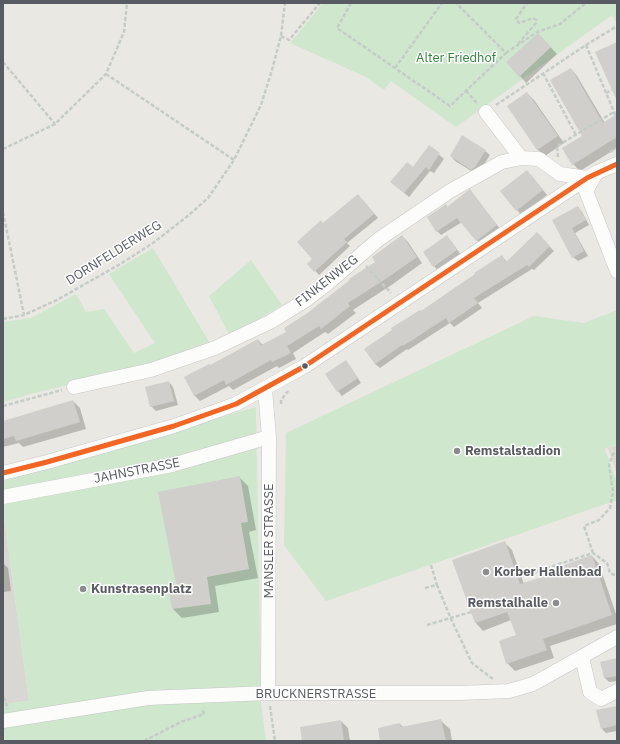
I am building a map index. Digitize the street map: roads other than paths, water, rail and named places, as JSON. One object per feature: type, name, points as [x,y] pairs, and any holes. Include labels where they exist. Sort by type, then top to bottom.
[{"type":"street","points":[[486,112],[521,158]]},
{"type":"street","name":"FINKENWEG","points":[[74,387],[151,370],[215,348],[270,322],[306,300],[328,283],[379,238],[450,191],[502,162],[521,158],[539,159],[560,174],[593,175]]},
{"type":"street","points":[[3,473],[206,416],[236,404],[305,366],[593,175],[617,164]]},
{"type":"street","points":[[593,175],[586,191],[617,271]]},
{"type":"street","name":"MANSLER STRASSE","points":[[265,389],[269,437],[268,693]]},
{"type":"street","name":"JAHNSTRASSE","points":[[3,497],[172,465],[269,437]]},
{"type":"street","name":"BRUCKNERSTRASSE","points":[[6,715],[148,698],[268,693],[460,693],[510,691],[533,684],[617,637]]},
{"type":"street","points":[[582,657],[590,692],[601,699],[617,691]]},
{"type":"place","name":"Remstalstadion","points":[[457,451]]},
{"type":"place","name":"Korber Hallenbad","points":[[486,572]]},
{"type":"place","name":"Kunstrasenplatz","points":[[83,589]]},
{"type":"place","name":"Remstalhalle","points":[[556,603]]},
{"type":"park label","name":"Alter Friedhof","points":[[456,58]]}]
